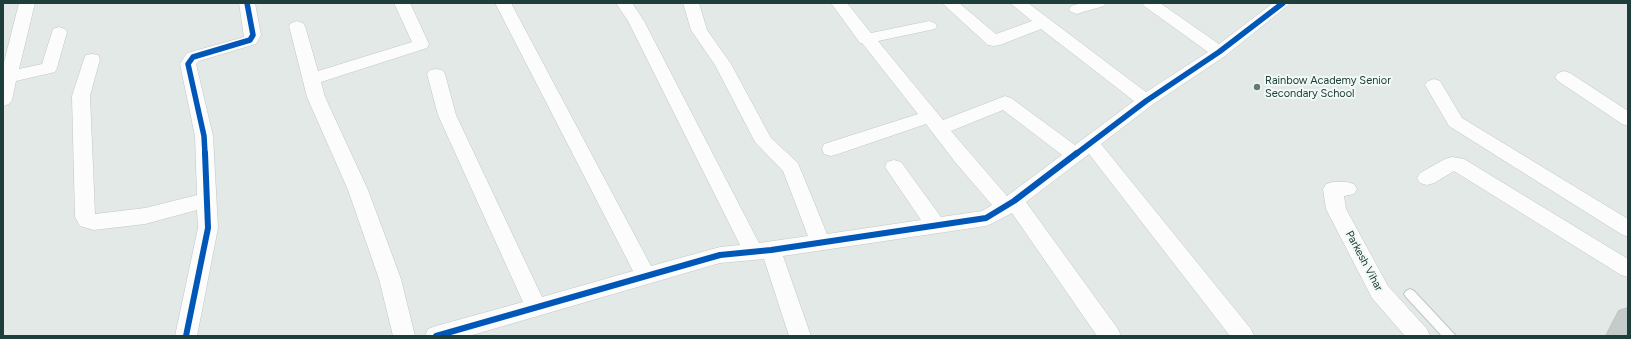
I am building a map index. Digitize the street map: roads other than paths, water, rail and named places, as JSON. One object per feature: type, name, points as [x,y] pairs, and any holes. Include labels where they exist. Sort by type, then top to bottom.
[{"type":"highway","points":[[1619,336],[1628,319]]},
{"type":"street","points":[[3,100],[27,3]]},
{"type":"street","points":[[186,336],[208,228],[204,136],[188,64],[193,57],[250,40],[253,35],[247,3]]},
{"type":"street","points":[[311,79],[421,44],[402,3]]},
{"type":"street","points":[[503,3],[646,276]]},
{"type":"street","points":[[624,3],[636,21],[762,250],[800,336]]},
{"type":"street","points":[[691,3],[699,30],[723,64],[764,142],[791,168],[821,243]]},
{"type":"street","points":[[839,3],[866,39],[935,122],[1010,204],[1110,336]]},
{"type":"street","points":[[950,3],[994,41],[1044,22]]},
{"type":"street","points":[[1018,3],[1146,101]]},
{"type":"street","points":[[1076,9],[1098,3]]},
{"type":"street","points":[[1150,3],[1218,52]]},
{"type":"street","points":[[436,336],[720,255],[821,243],[986,218],[1010,204],[1146,101],[1218,52],[1283,3]]},
{"type":"street","points":[[297,26],[316,97],[358,190],[390,279],[404,336]]},
{"type":"street","points":[[866,39],[929,26]]},
{"type":"street","points":[[8,77],[49,68],[59,32]]},
{"type":"street","points":[[92,59],[81,96],[85,217],[87,221],[94,222],[145,216],[207,200]]},
{"type":"street","points":[[436,74],[447,115],[536,307]]},
{"type":"street","points":[[1564,77],[1628,120]]},
{"type":"street","points":[[1434,85],[1454,122],[1628,229]]},
{"type":"street","points":[[831,149],[935,122],[968,118],[1005,102],[1083,149],[1242,336]]},
{"type":"street","points":[[1427,178],[1452,164],[1457,164],[1628,269]]},
{"type":"street","points":[[894,167],[936,225]]},
{"type":"street","name":"Parkesh Vihar","points":[[1348,189],[1333,189],[1336,209],[1380,292],[1419,336]]},
{"type":"lane","points":[[1410,294],[1450,336]]},
{"type":"place","name":"Rainbow Academy Senior Secondary School","points":[[1257,87]]}]
